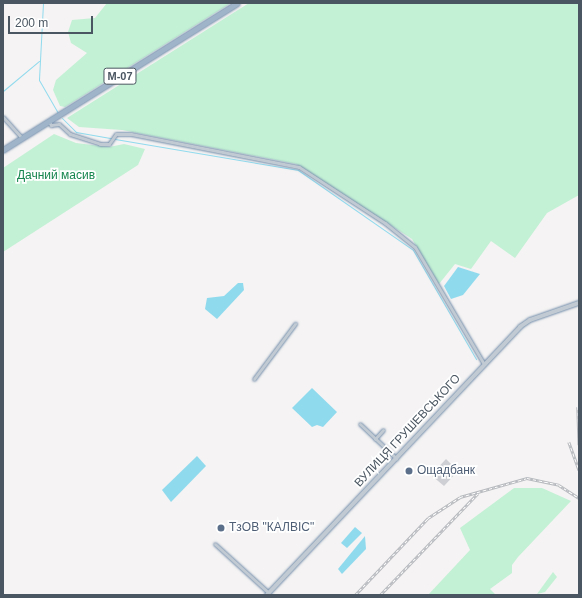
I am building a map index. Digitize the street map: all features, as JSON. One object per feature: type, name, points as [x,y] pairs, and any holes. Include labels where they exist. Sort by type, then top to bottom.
[{"type":"highway","name":"М-07","points":[[3,150],[237,3]]},
{"type":"street","points":[[3,117],[22,138]]},
{"type":"street","points":[[49,122],[51,125],[59,124],[70,134],[96,143],[109,144],[116,134],[131,134],[299,167],[381,221],[415,248],[484,364]]},
{"type":"street","name":"ВУЛИЦЯ ГРУШЕВСЬКОГО","points":[[268,594],[525,322],[579,303]]},
{"type":"street","points":[[254,378],[295,324]]},
{"type":"street","points":[[360,424],[396,458]]},
{"type":"street","points":[[375,439],[383,430]]},
{"type":"street","points":[[215,544],[268,594]]},
{"type":"green space","points":[[107,3],[231,3],[65,107],[60,106],[53,90],[56,80],[87,53],[71,43],[68,32],[72,20],[95,18]]},
{"type":"green space","points":[[249,3],[579,3],[579,195],[547,213],[515,258],[491,241],[471,269],[455,264],[439,284],[412,239],[296,164],[122,130],[79,127],[67,118]]},
{"type":"green space","name":"Дачний масив","points":[[54,134],[76,143],[109,147],[124,144],[145,149],[138,165],[3,252],[3,168]]},
{"type":"green space","points":[[514,488],[542,488],[571,501],[518,557],[512,565],[512,573],[490,589],[496,595],[428,595],[470,550],[460,528]]},
{"type":"green space","points":[[553,572],[557,577],[545,592],[537,594]]},
{"type":"water","points":[[458,267],[480,274],[463,295],[451,299],[444,286]]},
{"type":"water","points":[[238,283],[243,283],[244,290],[217,319],[205,309],[207,298],[224,296]]},
{"type":"water","points":[[312,388],[337,412],[323,427],[317,425],[312,427],[292,408]]},
{"type":"water","points":[[197,456],[206,466],[171,502],[162,490]]},
{"type":"water","points":[[355,527],[362,533],[347,548],[341,543]]},
{"type":"water","points":[[365,536],[366,549],[342,574],[338,569]]},
{"type":"building","points":[[446,459],[458,471],[444,486],[431,475]]},
{"type":"waterway","points":[[43,3],[39,80],[58,113]]},
{"type":"waterway","points":[[3,91],[39,61]]},
{"type":"waterway","points":[[62,118],[76,132],[111,138]]},
{"type":"waterway","points":[[115,139],[298,170],[413,250],[476,359]]},
{"type":"railway","points":[[578,407],[579,445]]},
{"type":"railway","points":[[569,442],[579,470]]},
{"type":"railway","points":[[355,595],[428,518],[460,497],[527,478],[559,485],[579,498]]},
{"type":"railway","points":[[380,595],[478,493]]},
{"type":"place","name":"Ощадбанк","points":[[409,471]]},
{"type":"place","name":"ТзОВ \"КАЛВІС\"","points":[[221,528]]}]
